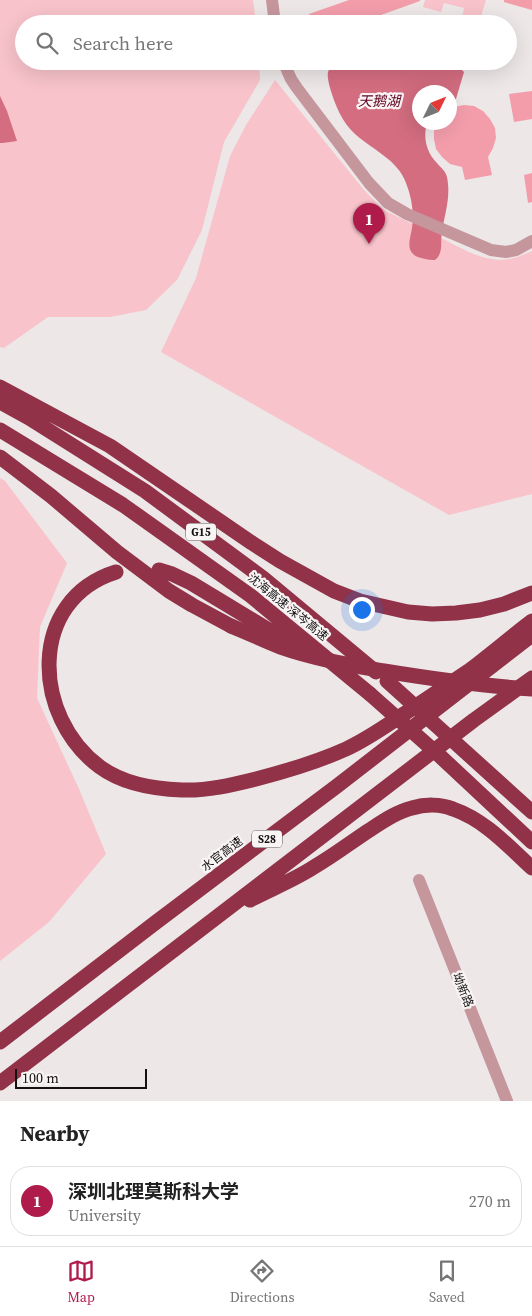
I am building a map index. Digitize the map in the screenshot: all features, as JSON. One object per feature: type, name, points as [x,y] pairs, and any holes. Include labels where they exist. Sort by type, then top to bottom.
[{"type":"highway","points":[[0,387],[110,446],[259,548],[334,591],[360,600],[408,612],[432,614],[480,610],[504,604],[532,593]]},
{"type":"highway","name":"沈海高速 深岑高速","points":[[0,402],[29,418],[145,491],[263,578],[387,682],[532,812]]},
{"type":"highway","name":"沈海高速 深岑高速","points":[[0,430],[122,505],[251,596],[366,691],[448,763],[532,842]]},
{"type":"highway","points":[[0,457],[51,496],[117,552],[169,591],[231,626],[281,647],[356,666],[413,676],[532,689]]},
{"type":"highway","points":[[159,570],[172,574],[204,590],[366,691]]},
{"type":"highway","points":[[116,572],[94,581],[82,590],[64,609],[52,636],[49,649],[49,680],[52,694],[62,721],[70,734],[78,746],[100,767],[126,781],[165,789],[184,790],[231,785],[290,770],[345,750],[365,740],[471,669],[532,620]]},
{"type":"highway","name":"水官高速","points":[[0,1042],[532,635]]},
{"type":"highway","name":"S28","points":[[0,1083],[474,720],[532,678]]},
{"type":"highway","points":[[217,917],[313,868],[399,813],[412,807],[424,805],[452,808],[476,820],[532,868]]},
{"type":"street","points":[[272,0],[274,15]]},
{"type":"street","points":[[287,70],[297,88],[370,183],[388,203],[407,214],[491,250],[499,252],[516,250],[532,241]]},
{"type":"street","name":"坳新路","points":[[419,880],[507,1101]]},
{"type":"shaded area","points":[[0,0],[253,0],[255,15],[15,15],[15,70],[259,70],[260,80],[224,142],[202,230],[177,280],[146,310],[110,317],[48,317],[4,348],[0,347]]},
{"type":"shaded area","points":[[425,0],[486,0],[481,15],[463,15],[464,8],[444,3],[441,12],[423,7]]},
{"type":"shaded area","points":[[275,80],[364,190],[386,211],[462,249],[484,257],[499,260],[508,259],[532,251],[532,494],[449,515],[161,352],[196,278],[230,156],[246,125]]},
{"type":"shaded area","points":[[0,478],[5,481],[67,563],[40,627],[37,698],[79,789],[106,854],[49,922],[0,961]]},
{"type":"water","name":"天鹅湖","points":[[329,70],[462,70],[464,72],[457,96],[457,85],[412,85],[412,130],[426,130],[425,139],[428,149],[445,173],[448,184],[441,251],[435,260],[417,257],[411,251],[409,245],[413,222],[412,206],[402,175],[391,162],[362,140],[346,124],[334,101]]},
{"type":"water","points":[[0,96],[7,111],[17,141],[0,143]]},
{"type":"building","points":[[349,0],[420,0],[381,15],[309,14]]},
{"type":"building","points":[[504,0],[532,0],[532,10],[504,2]]},
{"type":"building","points":[[532,91],[532,119],[514,122],[509,94]]},
{"type":"building","points":[[457,106],[474,106],[483,111],[495,128],[496,138],[488,157],[492,175],[465,180],[462,167],[450,164],[436,149],[434,130],[457,130]]},
{"type":"building","points":[[532,173],[532,202],[528,203],[524,175]]},
{"type":"place","name":"深圳北理莫斯科大学","points":[[369,244]]}]
